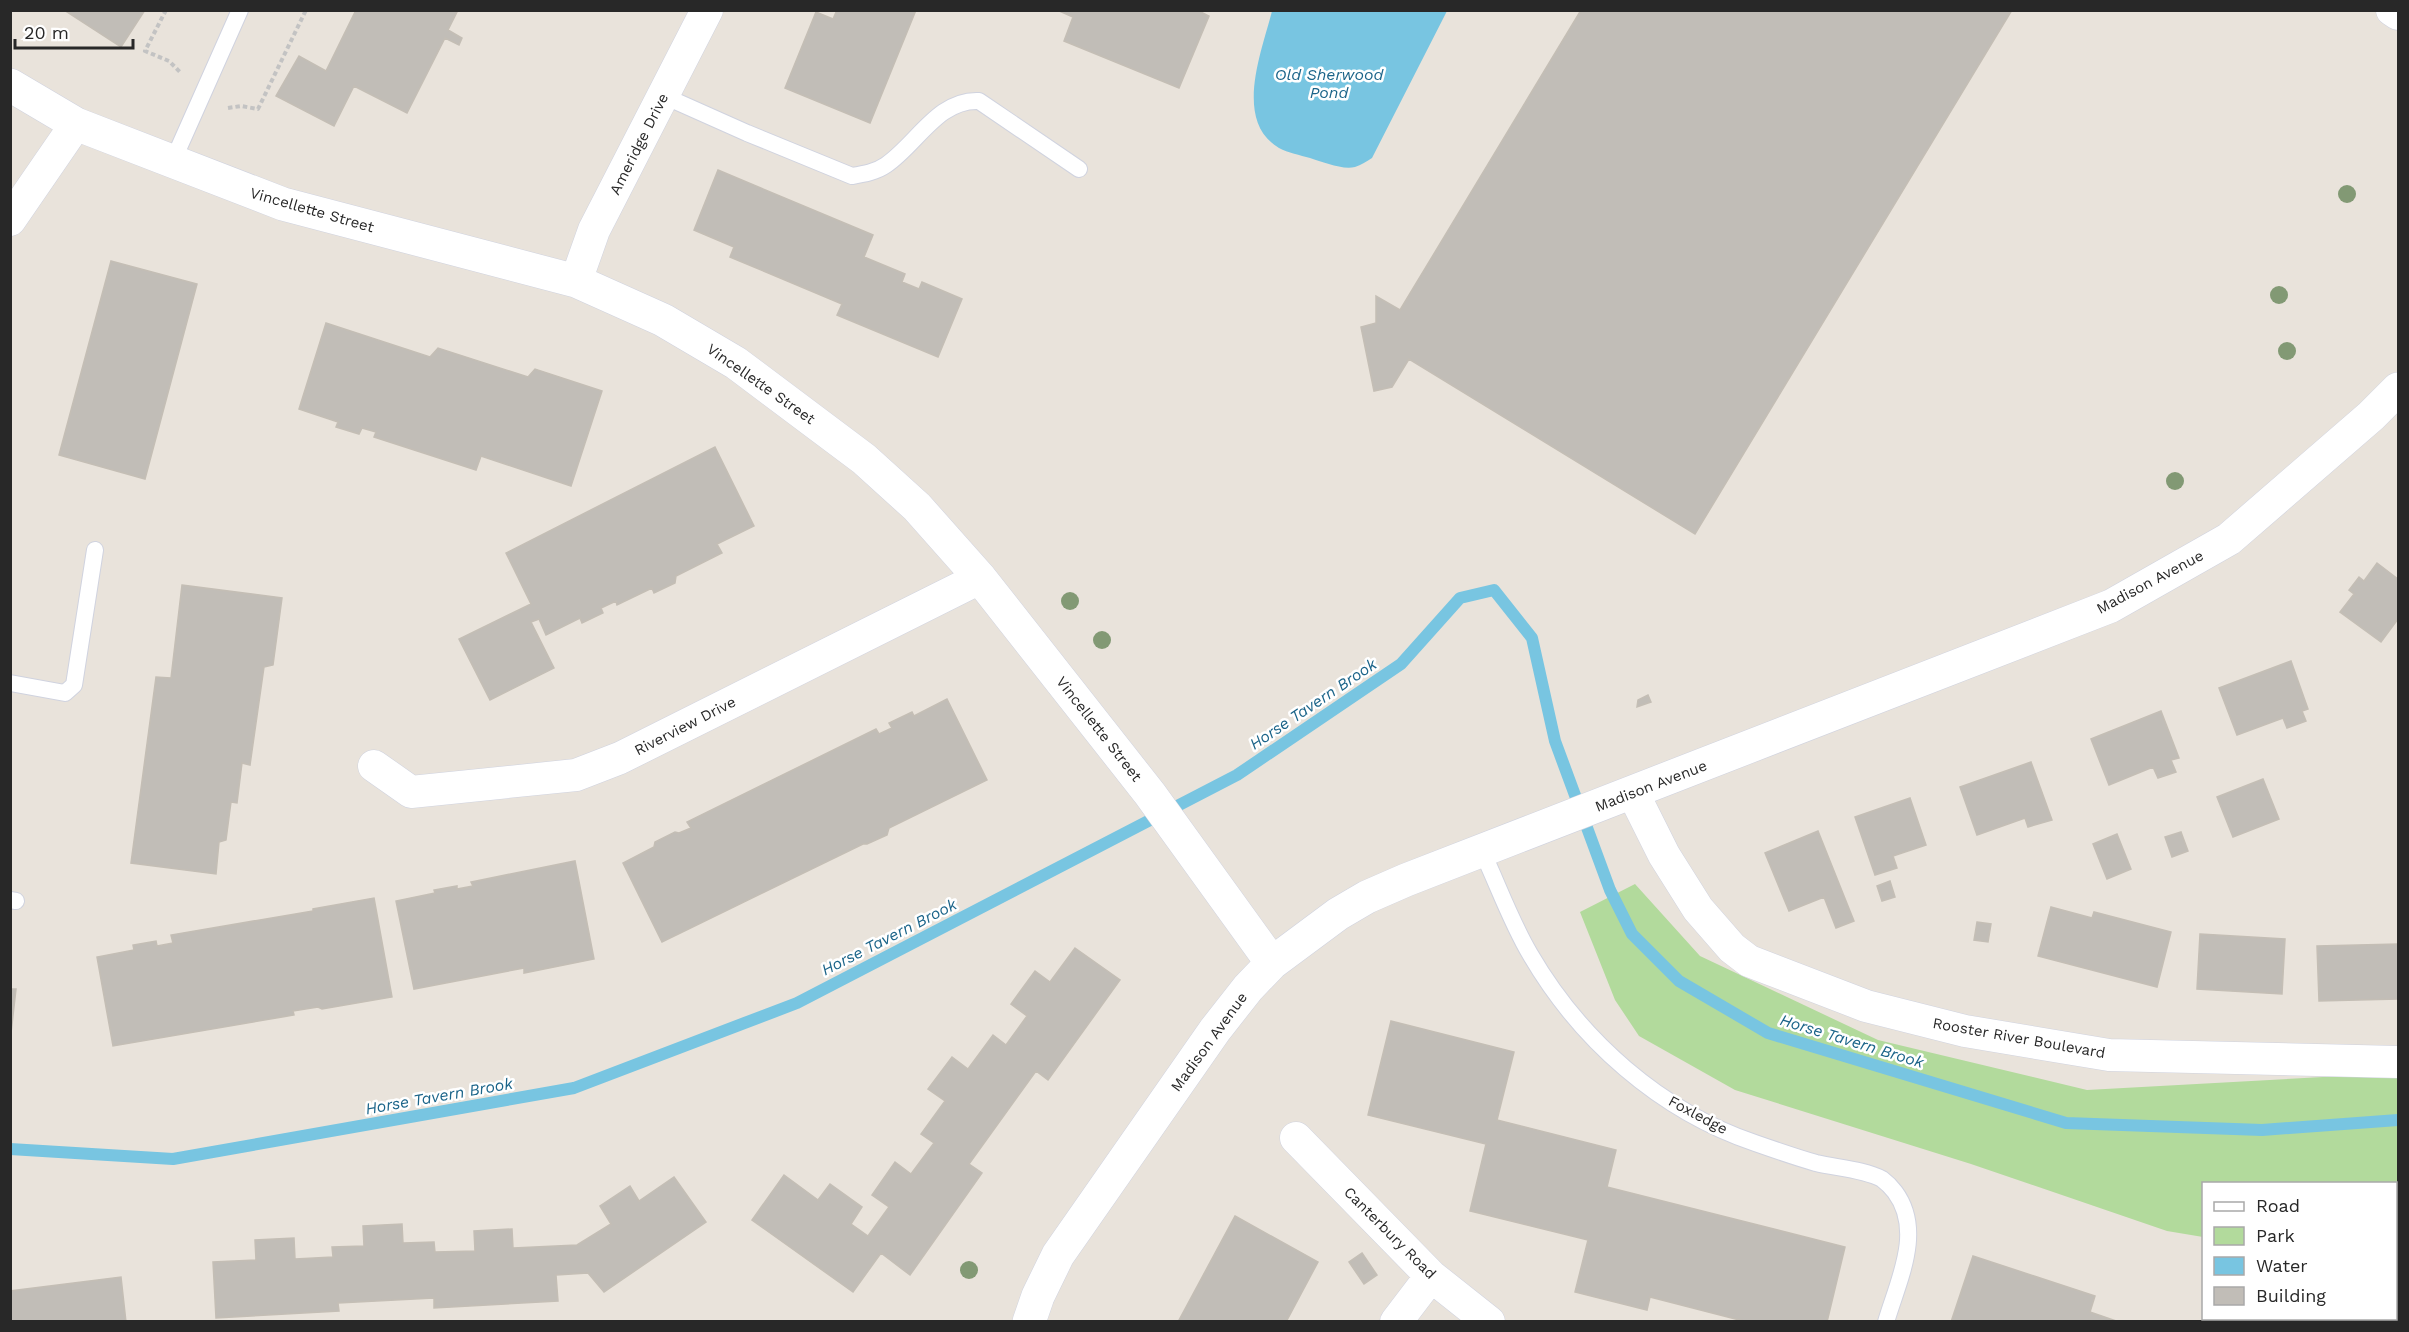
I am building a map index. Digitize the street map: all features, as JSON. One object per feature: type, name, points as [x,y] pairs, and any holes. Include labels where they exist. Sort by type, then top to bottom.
[{"type":"main road","name":"Vincellette Street","points":[[10,85],[76,124],[283,204],[576,281],[663,320],[736,363],[818,422],[864,459],[917,507],[980,578],[1150,794],[1272,963]]},
{"type":"main road","name":"Madison Avenue","points":[[1029,1322],[1038,1296],[1058,1255],[1226,1014],[1272,963],[1338,914],[1367,897],[1482,851],[2111,606],[2229,539],[2371,416],[2398,389]]},
{"type":"street","name":"Ameridge Drive","points":[[576,281],[594,230],[707,10]]},
{"type":"street","points":[[2392,10],[2398,14]]},
{"type":"street","points":[[10,220],[76,124]]},
{"type":"street","name":"Riverview Drive","points":[[374,766],[411,792],[576,774],[620,758],[980,578]]},
{"type":"street","name":"Rooster River Boulevard","points":[[1622,797],[1664,855],[1698,909],[1732,948],[1749,961],[1866,1006],[1965,1031],[2109,1055],[2398,1062]]},
{"type":"street","name":"Canterbury Road","points":[[1296,1138],[1431,1276],[1490,1322]]},
{"type":"street","points":[[1396,1322],[1431,1276]]},
{"type":"lane","points":[[172,162],[240,10]]},
{"type":"lane","points":[[664,96],[852,176],[869,174],[887,165],[950,107],[966,101],[979,101],[1079,169]]},
{"type":"lane","points":[[10,683],[65,693],[74,685],[95,550]]},
{"type":"lane","name":"Foxledge","points":[[1482,851],[1529,952],[1548,983],[1577,1021],[1631,1074],[1703,1121],[1752,1143],[1816,1163],[1881,1179],[1895,1191],[1910,1223],[1909,1245],[1886,1322]]},
{"type":"path","points":[[166,10],[145,51],[176,66],[181,80]]},
{"type":"path","points":[[221,112],[230,106],[258,109],[306,10]]},
{"type":"green space","points":[[1635,884],[1700,956],[1878,1040],[2087,1090],[2341,1076],[2398,1078],[2398,1266],[2397,1182],[2202,1182],[2202,1237],[2167,1231],[1971,1164],[1735,1090],[1639,1036],[1615,1000],[1580,912]]},
{"type":"water","name":"Old Sherwood Pond","points":[[1272,11],[1447,11],[1372,158],[1355,167],[1338,167],[1290,153],[1279,148],[1265,136],[1257,121],[1254,84]]},
{"type":"building","points":[[64,10],[145,10],[121,47]]},
{"type":"building","points":[[356,10],[458,10],[448,30],[462,38],[459,45],[445,38],[407,113],[354,86],[334,126],[276,96],[299,56],[326,71]]},
{"type":"building","points":[[837,10],[916,10],[870,123],[785,88],[816,12],[833,19]]},
{"type":"building","points":[[1057,10],[1197,10],[1209,16],[1179,88],[1064,41],[1073,17]]},
{"type":"building","points":[[1581,10],[2012,10],[1695,534],[1409,359],[1392,387],[1374,391],[1361,327],[1376,323],[1376,296],[1400,310]]},
{"type":"building","points":[[718,170],[873,235],[864,257],[905,274],[902,282],[919,289],[922,282],[962,299],[938,357],[837,315],[842,304],[730,257],[734,247],[694,230]]},
{"type":"building","points":[[111,261],[197,284],[145,479],[59,455]]},
{"type":"building","points":[[326,323],[430,357],[438,348],[528,377],[535,369],[602,391],[571,486],[481,456],[476,470],[374,437],[376,432],[362,428],[359,434],[336,427],[338,422],[299,409]]},
{"type":"building","points":[[715,447],[754,526],[717,544],[722,553],[676,576],[675,583],[654,593],[652,588],[617,605],[616,601],[601,608],[603,613],[582,623],[580,618],[546,635],[539,619],[531,622],[554,668],[490,700],[459,639],[531,604],[506,553]]},
{"type":"building","points":[[2377,563],[2398,579],[2398,619],[2381,642],[2340,612],[2354,594],[2349,590],[2359,577],[2364,581]]},
{"type":"building","points":[[182,585],[282,598],[273,665],[264,667],[250,765],[242,763],[237,803],[231,802],[226,840],[219,842],[216,874],[131,863],[156,677],[171,678]]},
{"type":"building","points":[[2291,661],[2308,709],[2302,711],[2306,721],[2287,728],[2283,718],[2237,735],[2219,688]]},
{"type":"building","points":[[1648,695],[1651,702],[1637,707],[1638,700]]},
{"type":"building","points":[[947,699],[987,780],[889,828],[887,835],[863,844],[662,942],[623,863],[654,847],[655,842],[675,832],[679,833],[691,828],[687,822],[876,729],[879,734],[892,728],[889,723],[912,712],[914,716]]},
{"type":"building","points":[[2161,711],[2179,758],[2171,760],[2176,772],[2158,778],[2153,767],[2109,785],[2091,739]]},
{"type":"building","points":[[2031,762],[2052,820],[2028,827],[2025,818],[1977,835],[1960,787]]},
{"type":"building","points":[[2263,779],[2279,819],[2233,837],[2217,797]]},
{"type":"building","points":[[1910,798],[1926,845],[1893,856],[1897,868],[1875,875],[1855,817]]},
{"type":"building","points":[[1818,831],[1854,921],[1836,928],[1824,897],[1789,911],[1765,853]]},
{"type":"building","points":[[2181,832],[2188,851],[2172,857],[2165,837]]},
{"type":"building","points":[[2117,834],[2131,869],[2107,879],[2093,844]]},
{"type":"building","points":[[575,861],[594,959],[524,973],[524,968],[414,989],[396,901],[435,893],[434,890],[473,886],[471,882]]},
{"type":"building","points":[[1890,881],[1895,897],[1882,901],[1877,886]]},
{"type":"building","points":[[374,898],[392,997],[322,1009],[318,1007],[293,1011],[294,1015],[113,1046],[97,957],[134,950],[133,945],[156,941],[157,946],[173,943],[171,935],[313,911],[313,909]]},
{"type":"building","points":[[2051,907],[2092,918],[2094,912],[2171,932],[2157,987],[2038,956]]},
{"type":"building","points":[[1977,922],[1991,924],[1988,942],[1974,940]]},
{"type":"building","points":[[2200,934],[2285,939],[2282,994],[2197,989]]},
{"type":"building","points":[[2398,944],[2398,999],[2319,1001],[2317,946]]},
{"type":"building","points":[[1075,948],[1120,980],[1048,1080],[1036,1071],[969,1164],[982,1173],[910,1275],[881,1253],[853,1292],[752,1220],[784,1175],[818,1200],[830,1184],[862,1207],[851,1224],[868,1236],[889,1207],[872,1195],[895,1162],[911,1174],[934,1143],[921,1134],[945,1101],[928,1089],[952,1057],[968,1069],[993,1035],[1006,1045],[1027,1016],[1011,1004],[1035,971],[1050,982]]},
{"type":"building","points":[[10,989],[16,989],[10,1042]]},
{"type":"building","points":[[1391,1021],[1514,1052],[1497,1120],[1616,1150],[1607,1187],[1845,1247],[1827,1322],[1747,1322],[1650,1297],[1647,1310],[1575,1292],[1588,1240],[1470,1211],[1486,1144],[1368,1115]]},
{"type":"building","points":[[674,1177],[706,1222],[604,1292],[588,1273],[556,1275],[558,1301],[434,1308],[434,1298],[338,1303],[339,1311],[216,1318],[213,1262],[256,1260],[255,1240],[294,1238],[295,1259],[333,1257],[332,1247],[364,1246],[363,1226],[402,1224],[403,1243],[434,1242],[435,1252],[475,1251],[474,1231],[512,1229],[513,1248],[577,1245],[611,1224],[600,1206],[630,1186],[639,1201]]},
{"type":"building","points":[[1235,1216],[1318,1262],[1286,1322],[1178,1322]]},
{"type":"building","points":[[1362,1253],[1377,1275],[1364,1284],[1349,1262]]},
{"type":"building","points":[[1973,1256],[2095,1296],[2090,1312],[2119,1322],[1951,1322]]},
{"type":"building","points":[[121,1277],[126,1322],[10,1322],[10,1291]]},
{"type":"waterway","name":"Horse Tavern Brook","points":[[10,1149],[173,1159],[574,1088],[797,1003],[1237,775],[1401,664],[1460,598],[1494,590],[1532,638],[1555,741],[1610,890],[1632,934],[1679,981],[1768,1033],[2066,1123],[2262,1130],[2398,1120]]}]
